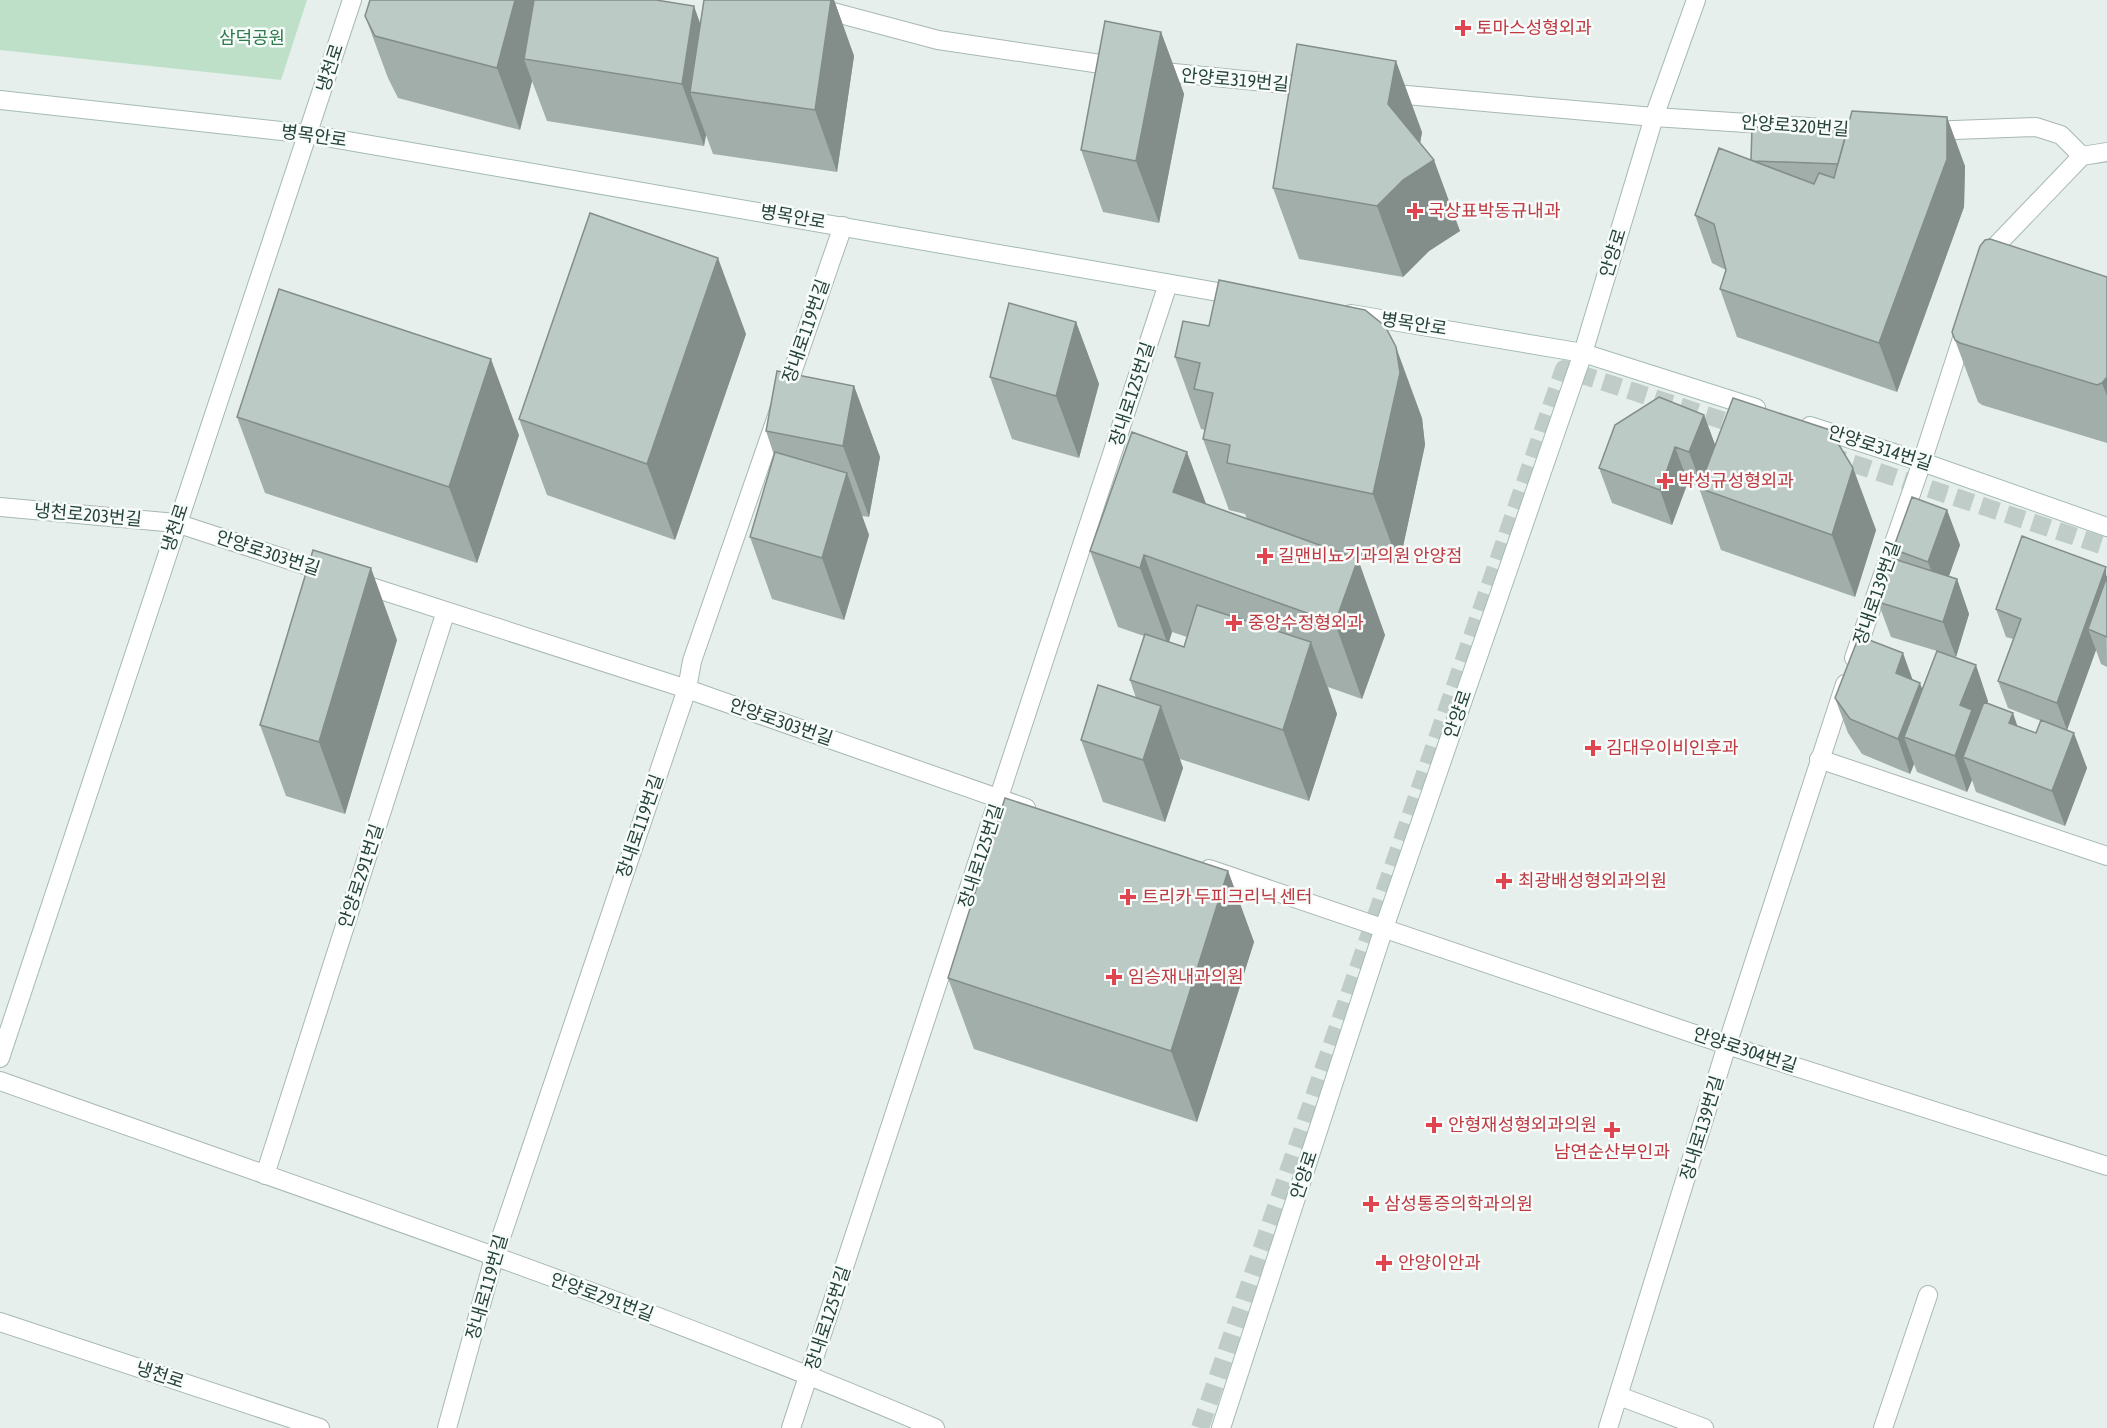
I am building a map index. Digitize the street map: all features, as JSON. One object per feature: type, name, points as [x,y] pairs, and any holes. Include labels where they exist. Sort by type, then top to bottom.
[{"type":"street","name":"냉천로","points":[[0,1058],[352,0]]},
{"type":"street","name":"안양로319번길","points":[[788,0],[938,40],[1182,76],[1336,89]]},
{"type":"street","name":"안양로","points":[[1221,1428],[1384,928],[1583,353],[1654,117],[1696,0]]},
{"type":"street","points":[[1371,92],[1654,117]]},
{"type":"street","name":"병목안로","points":[[0,100],[308,134],[1260,299]]},
{"type":"street","name":"안양로320번길","points":[[1654,117],[1891,132]]},
{"type":"street","points":[[1913,131],[2036,127],[2061,135],[2082,156]]},
{"type":"street","points":[[1982,275],[1989,253],[2082,156],[2107,152]]},
{"type":"street","name":"장내로119번길","points":[[447,1428],[494,1258],[687,689],[692,661],[843,226]]},
{"type":"street","name":"장내로125번길","points":[[791,1428],[1168,284]]},
{"type":"street","name":"장내로139번길","points":[[1608,1428],[1819,759],[1922,462],[1972,308]]},
{"type":"street","name":"병목안로","points":[[1329,310],[1583,353]]},
{"type":"street","points":[[1583,353],[1775,414]]},
{"type":"street","name":"안양로314번길","points":[[1798,422],[2107,526]]},
{"type":"street","name":"냉천로203번길","points":[[0,507],[176,524]]},
{"type":"street","name":"안양로303번길","points":[[176,524],[687,689],[999,800],[1045,814]]},
{"type":"street","name":"안양로291번길","points":[[265,1175],[446,611]]},
{"type":"street","points":[[1819,759],[2107,856]]},
{"type":"street","points":[[1192,864],[1384,928]]},
{"type":"street","name":"안양로304번길","points":[[1384,928],[1727,1045],[2107,1166]]},
{"type":"street","name":"안양로291번길","points":[[0,1081],[494,1258],[809,1375],[934,1428]]},
{"type":"street","points":[[1883,1428],[1928,1295]]},
{"type":"street","name":"냉천로","points":[[0,1322],[320,1428]]},
{"type":"street","points":[[1619,1396],[1704,1428]]},
{"type":"green space","name":"삼덕공원","points":[[0,0],[307,0],[281,80],[0,50]]},
{"type":"building","points":[[370,0],[515,0],[497,68],[375,36],[365,16]]},
{"type":"building","points":[[534,0],[656,0],[694,6],[682,84],[524,59]]},
{"type":"building","points":[[704,0],[831,0],[815,110],[690,92]]},
{"type":"building","points":[[1105,21],[1161,32],[1136,161],[1081,150]]},
{"type":"building","points":[[1297,44],[1396,61],[1388,104],[1434,160],[1403,180],[1377,206],[1273,188]]},
{"type":"building","points":[[1852,111],[1947,117],[1947,159],[1879,343],[1720,289],[1726,270],[1714,224],[1695,215],[1719,148],[1814,184],[1819,173],[1834,178]]},
{"type":"building","points":[[1752,127],[1847,131],[1838,164],[1754,161],[1751,160]]},
{"type":"building","points":[[590,213],[718,258],[647,464],[519,419]]},
{"type":"building","points":[[1990,239],[2107,277],[2107,377],[2102,383],[2097,385],[1955,340],[1952,332],[1980,246],[1985,240]]},
{"type":"building","points":[[1219,280],[1365,310],[1385,326],[1396,347],[1400,373],[1373,494],[1227,463],[1230,445],[1203,439],[1213,393],[1194,389],[1200,363],[1175,357],[1183,321],[1209,326]]},
{"type":"building","points":[[279,289],[491,359],[449,487],[237,417]]},
{"type":"building","points":[[1009,303],[1076,322],[1056,396],[990,377]]},
{"type":"building","points":[[777,371],[854,386],[843,446],[766,431]]},
{"type":"building","points":[[1659,397],[1704,415],[1689,452],[1675,447],[1660,490],[1599,468],[1615,425]]},
{"type":"building","points":[[1733,398],[1830,430],[1853,468],[1832,535],[1699,488]]},
{"type":"building","points":[[1132,432],[1187,452],[1173,492],[1358,559],[1335,623],[1144,555],[1140,568],[1090,551]]},
{"type":"building","points":[[775,452],[847,473],[822,558],[750,537]]},
{"type":"building","points":[[1912,497],[1947,510],[1928,562],[1893,549]]},
{"type":"building","points":[[2022,536],[2106,567],[2057,703],[1998,681],[2021,619],[1996,609]]},
{"type":"building","points":[[313,550],[371,568],[319,742],[260,725]]},
{"type":"building","points":[[1891,558],[1957,579],[1943,622],[1878,602]]},
{"type":"building","points":[[2107,576],[2107,637],[2088,629]]},
{"type":"building","points":[[1197,605],[1311,642],[1283,730],[1130,680],[1145,634],[1184,647]]},
{"type":"building","points":[[1859,636],[1903,653],[1896,673],[1920,683],[1898,739],[1850,719],[1835,698]]},
{"type":"building","points":[[1937,651],[1976,665],[1960,705],[1972,710],[1955,756],[1904,737]]},
{"type":"building","points":[[1098,685],[1161,706],[1143,760],[1081,740]]},
{"type":"building","points":[[1984,702],[2013,713],[2009,723],[2036,733],[2041,720],[2074,733],[2052,791],[1963,757]]},
{"type":"building","points":[[1005,798],[1228,871],[1171,1051],[948,978]]},
{"type":"tunnel","points":[[1200,1428],[1564,369],[1746,428]]},
{"type":"tunnel","points":[[1827,455],[2107,547]]},
{"type":"place","name":"토마스성형외과","points":[[1463,28]]},
{"type":"place","name":"국상표박동규내과","points":[[1415,211]]},
{"type":"place","name":"박성규성형외과","points":[[1665,481]]},
{"type":"place","name":"길맨비뇨기과의원 안양점","points":[[1265,556]]},
{"type":"place","name":"중앙수정형외과","points":[[1234,623]]},
{"type":"place","name":"김대우이비인후과","points":[[1593,748]]},
{"type":"place","name":"최광배성형외과의원","points":[[1504,881]]},
{"type":"place","name":"트리카 두피크리닉 센터","points":[[1128,897]]},
{"type":"place","name":"임승재내과의원","points":[[1114,977]]},
{"type":"place","name":"안형재성형외과의원","points":[[1434,1125]]},
{"type":"place","name":"남연순산부인과","points":[[1612,1130]]},
{"type":"place","name":"삼성통증의학과의원","points":[[1371,1204]]},
{"type":"place","name":"안양이안과","points":[[1384,1263]]}]
